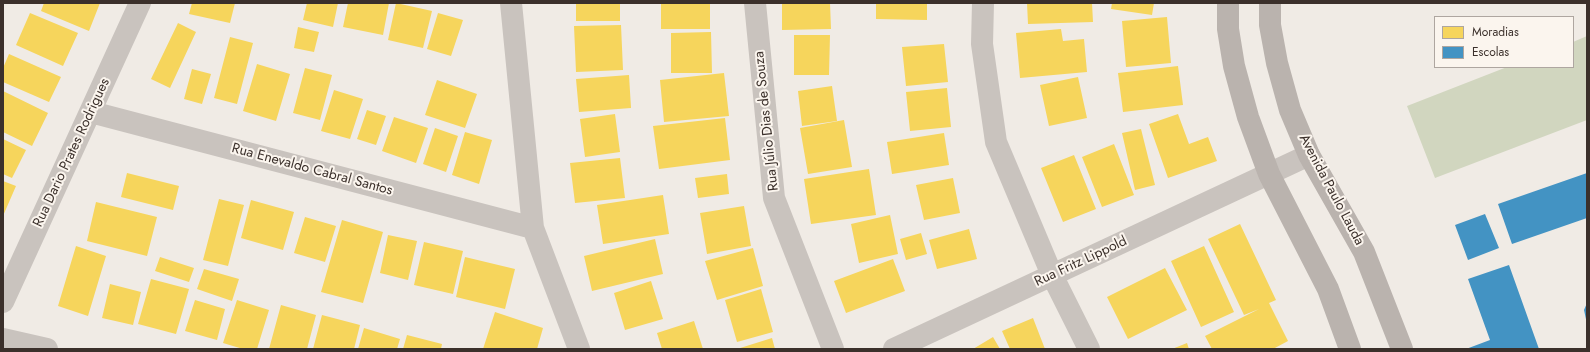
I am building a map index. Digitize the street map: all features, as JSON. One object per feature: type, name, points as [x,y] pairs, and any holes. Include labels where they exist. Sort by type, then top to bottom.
[{"type":"main road","points":[[1228,3],[1228,29],[1234,66],[1248,117],[1269,174],[1328,289],[1350,349]]},
{"type":"main road","name":"Avenida Paulo Lauda","points":[[1270,3],[1270,25],[1277,63],[1290,110],[1309,155],[1364,252],[1402,349]]},
{"type":"street","name":"Rua Dario Prates Rodrigues","points":[[3,302],[140,3]]},
{"type":"street","points":[[511,3],[533,228],[579,349]]},
{"type":"street","name":"Rua Júlio Dias de Souza","points":[[755,3],[774,198],[833,349]]},
{"type":"street","points":[[983,3],[982,44],[996,142],[1052,275],[1089,349]]},
{"type":"street","name":"Rua Enevaldo Cabral Santos","points":[[91,112],[533,228]]},
{"type":"street","name":"Rua Fritz Lippold","points":[[894,349],[1309,155]]},
{"type":"street","points":[[3,339],[47,349]]},
{"type":"green space","points":[[1587,36],[1587,120],[1435,178],[1407,106],[1504,68],[1574,68],[1574,42]]},
{"type":"building: Moradias","points":[[44,3],[100,3],[89,31],[41,11]]},
{"type":"building: Moradias","points":[[192,3],[235,3],[230,23],[189,14]]},
{"type":"building: Moradias","points":[[307,3],[338,3],[333,27],[303,20]]},
{"type":"building: Moradias","points":[[348,3],[389,3],[383,35],[343,27]]},
{"type":"building: Moradias","points":[[396,3],[432,11],[423,48],[388,40]]},
{"type":"building: Moradias","points":[[576,3],[620,3],[620,21],[576,21]]},
{"type":"building: Moradias","points":[[661,3],[710,3],[710,29],[661,29]]},
{"type":"building: Moradias","points":[[782,3],[830,3],[831,29],[782,30]]},
{"type":"building: Moradias","points":[[876,3],[927,3],[927,20],[876,19]]},
{"type":"building: Moradias","points":[[1027,3],[1092,3],[1093,22],[1028,24]]},
{"type":"building: Moradias","points":[[1112,3],[1154,3],[1152,15],[1111,9]]},
{"type":"building: Moradias","points":[[30,13],[78,33],[63,66],[16,45]]},
{"type":"building: Moradias","points":[[438,13],[463,20],[451,56],[427,49]]},
{"type":"building: Moradias","points":[[1167,17],[1171,63],[1126,67],[1122,21]]},
{"type":"building: Moradias","points":[[178,23],[196,32],[170,88],[151,79]]},
{"type":"building: Moradias","points":[[621,25],[623,70],[576,72],[574,26]]},
{"type":"building: Moradias","points":[[298,27],[319,32],[314,52],[294,48]]},
{"type":"building: Moradias","points":[[1061,29],[1063,41],[1084,39],[1087,72],[1020,78],[1016,33]]},
{"type":"building: Moradias","points":[[711,32],[712,73],[671,73],[671,33]]},
{"type":"building: Moradias","points":[[794,35],[830,35],[829,75],[794,75]]},
{"type":"building: Moradias","points":[[230,37],[253,43],[237,104],[214,98]]},
{"type":"building: Moradias","points":[[944,44],[948,82],[906,86],[902,47]]},
{"type":"building: Moradias","points":[[9,54],[61,77],[49,102],[3,82],[3,68]]},
{"type":"building: Moradias","points":[[257,64],[290,74],[276,121],[243,111]]},
{"type":"building: Moradias","points":[[1178,66],[1183,105],[1123,112],[1118,73]]},
{"type":"building: Moradias","points":[[305,68],[332,75],[320,120],[293,113]]},
{"type":"building: Moradias","points":[[192,69],[211,74],[202,104],[184,99]]},
{"type":"building: Moradias","points":[[724,73],[729,116],[664,122],[660,80]]},
{"type":"building: Moradias","points":[[629,75],[631,108],[579,112],[576,79]]},
{"type":"building: Moradias","points":[[1078,77],[1087,118],[1049,126],[1040,85]]},
{"type":"building: Moradias","points":[[437,80],[477,94],[465,128],[425,115]]},
{"type":"building: Moradias","points":[[832,86],[837,121],[802,126],[798,91]]},
{"type":"building: Moradias","points":[[947,88],[951,127],[910,131],[906,92]]},
{"type":"building: Moradias","points":[[334,90],[363,99],[350,139],[321,131]]},
{"type":"building: Moradias","points":[[3,91],[48,113],[32,146],[3,132]]},
{"type":"building: Moradias","points":[[367,110],[386,116],[376,145],[357,139]]},
{"type":"building: Moradias","points":[[615,114],[620,152],[585,157],[580,119]]},
{"type":"building: Moradias","points":[[1178,114],[1189,144],[1208,137],[1217,161],[1168,178],[1149,124]]},
{"type":"building: Moradias","points":[[394,117],[428,128],[416,163],[382,151]]},
{"type":"building: Moradias","points":[[725,118],[730,160],[659,169],[653,126]]},
{"type":"building: Moradias","points":[[844,120],[852,167],[808,174],[800,128]]},
{"type":"building: Moradias","points":[[435,128],[458,136],[446,172],[423,164]]},
{"type":"building: Moradias","points":[[1141,129],[1155,185],[1135,190],[1122,133]]},
{"type":"building: Moradias","points":[[465,132],[492,140],[479,184],[452,175]]},
{"type":"building: Moradias","points":[[944,133],[949,165],[892,174],[887,142]]},
{"type":"building: Moradias","points":[[3,139],[26,150],[12,178],[3,174]]},
{"type":"building: Moradias","points":[[1114,144],[1134,195],[1102,207],[1082,157]]},
{"type":"building: Moradias","points":[[1074,155],[1096,209],[1063,222],[1041,168]]},
{"type":"building: Moradias","points":[[620,158],[625,198],[575,203],[570,163]]},
{"type":"building: Moradias","points":[[869,169],[876,215],[811,224],[804,179]]},
{"type":"building: Moradias","points":[[127,173],[179,186],[173,210],[121,197]]},
{"type":"building: Moradias","points":[[727,174],[729,194],[698,198],[695,178]]},
{"type":"building: Moradias","points":[[953,178],[960,213],[924,220],[916,185]]},
{"type":"building: Moradias","points":[[3,181],[16,186],[3,216]]},
{"type":"building: Moradias","points":[[663,195],[669,234],[603,244],[597,205]]},
{"type":"building: Moradias","points":[[219,199],[244,205],[228,266],[203,260]]},
{"type":"building: Moradias","points":[[251,200],[294,212],[283,250],[241,238]]},
{"type":"building: Moradias","points":[[96,202],[157,217],[147,256],[87,241]]},
{"type":"building: Moradias","points":[[744,206],[751,246],[707,254],[700,213]]},
{"type":"building: Moradias","points":[[890,215],[898,254],[859,263],[851,224]]},
{"type":"building: Moradias","points":[[305,217],[336,226],[325,262],[294,253]]},
{"type":"building: Moradias","points":[[342,220],[383,232],[363,303],[321,292]]},
{"type":"building: Moradias","points":[[1240,224],[1276,300],[1269,303],[1288,341],[1273,349],[1212,349],[1205,336],[1259,309],[1244,315],[1208,239]]},
{"type":"building: Moradias","points":[[969,229],[977,259],[937,269],[929,240]]},
{"type":"building: Moradias","points":[[921,233],[927,254],[906,260],[900,239]]},
{"type":"building: Moradias","points":[[388,235],[417,241],[408,280],[380,273]]},
{"type":"building: Moradias","points":[[655,239],[663,274],[592,291],[584,256]]},
{"type":"building: Moradias","points":[[424,242],[463,251],[453,294],[414,285]]},
{"type":"building: Moradias","points":[[76,246],[106,256],[88,316],[58,306]]},
{"type":"building: Moradias","points":[[1204,246],[1234,312],[1201,327],[1171,261]]},
{"type":"building: Moradias","points":[[753,248],[763,286],[717,300],[705,261]]},
{"type":"building: Moradias","points":[[160,257],[194,268],[189,282],[155,271]]},
{"type":"building: Moradias","points":[[465,257],[515,269],[505,309],[456,297]]},
{"type":"building: Moradias","points":[[893,259],[905,291],[846,313],[834,281]]},
{"type":"building: Moradias","points":[[1165,268],[1187,310],[1128,339],[1107,297]]},
{"type":"building: Moradias","points":[[204,269],[239,279],[232,301],[197,289]]},
{"type":"building: Moradias","points":[[151,279],[189,289],[176,334],[138,324]]},
{"type":"building: Moradias","points":[[651,281],[663,319],[625,330],[614,293]]},
{"type":"building: Moradias","points":[[110,284],[141,292],[133,325],[102,318]]},
{"type":"building: Moradias","points":[[761,289],[773,332],[737,342],[725,300]]},
{"type":"building: Moradias","points":[[195,300],[225,309],[217,340],[185,331]]},
{"type":"building: Moradias","points":[[237,300],[269,310],[257,349],[243,349],[223,343]]},
{"type":"building: Moradias","points":[[281,305],[316,315],[307,349],[269,349]]},
{"type":"building: Moradias","points":[[495,312],[543,328],[537,349],[483,349]]},
{"type":"building: Moradias","points":[[322,315],[360,325],[354,349],[313,349]]},
{"type":"building: Moradias","points":[[1033,318],[1045,349],[1010,349],[1002,331]]},
{"type":"building: Moradias","points":[[694,321],[703,349],[662,349],[657,333]]},
{"type":"building: Moradias","points":[[364,328],[400,339],[397,349],[358,349]]},
{"type":"building: Moradias","points":[[407,335],[442,344],[441,349],[403,349]]},
{"type":"building: Moradias","points":[[993,337],[1000,349],[973,349]]},
{"type":"building: Moradias","points":[[772,338],[775,349],[737,349]]},
{"type":"building: Moradias","points":[[1187,343],[1189,349],[1172,349]]},
{"type":"building: Escolas","points":[[1587,173],[1587,218],[1512,244],[1498,204]]},
{"type":"building: Escolas","points":[[1485,214],[1499,248],[1468,260],[1455,225]]},
{"type":"building: Escolas","points":[[1509,265],[1539,349],[1466,349],[1490,340],[1468,279]]},
{"type":"building: Escolas","points":[[1587,303],[1587,324],[1584,310]]}]
